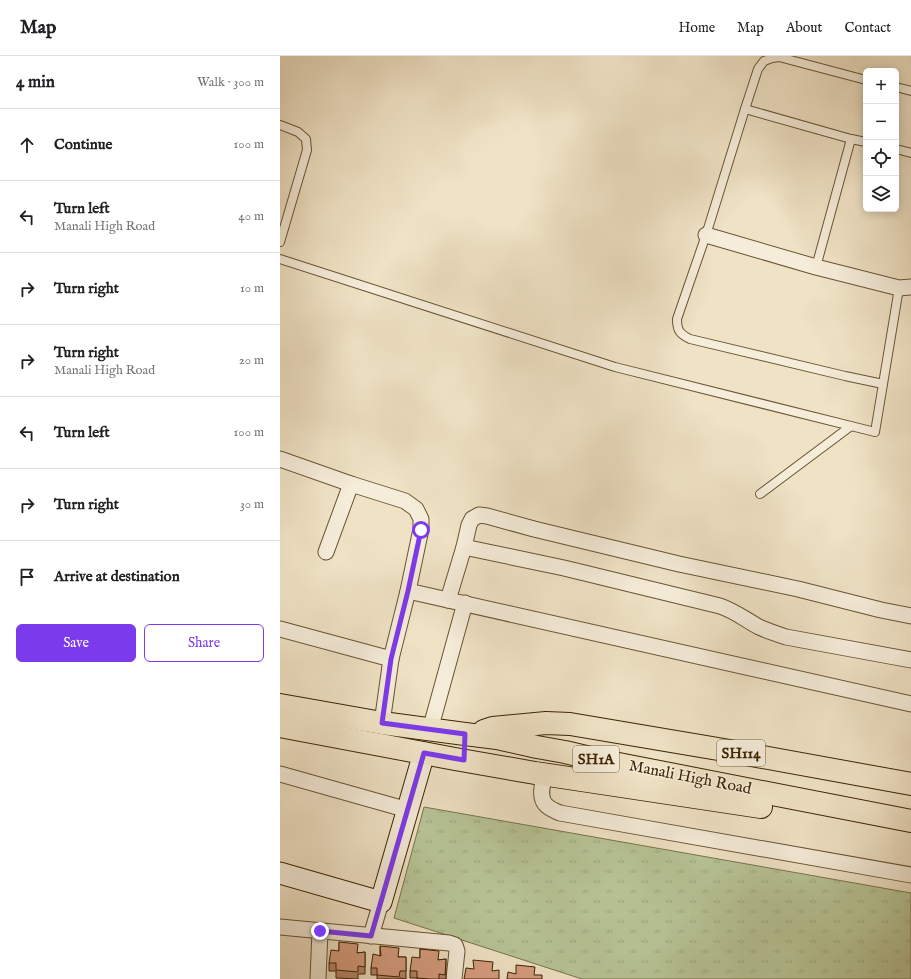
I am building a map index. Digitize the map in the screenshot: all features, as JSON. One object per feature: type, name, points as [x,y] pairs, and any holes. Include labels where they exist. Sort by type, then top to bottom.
[{"type":"main road","name":"Manali High Road","points":[[280,706],[382,723],[497,738],[603,761],[911,821]]},
{"type":"main road","points":[[464,760],[468,735],[493,728],[546,722],[570,724],[565,752]]},
{"type":"main road","name":"SH114","points":[[570,724],[911,784]]},
{"type":"main road","name":"Manali High Road","points":[[280,726],[540,773],[753,805],[911,836]]},
{"type":"main road","points":[[603,761],[611,731]]},
{"type":"main road","points":[[537,747],[540,773]]},
{"type":"street","points":[[706,235],[816,267],[905,288]]},
{"type":"street","points":[[280,460],[405,501],[416,509],[421,519],[421,530],[408,591],[391,659],[382,723]]},
{"type":"street","points":[[326,552],[350,484]]},
{"type":"street","points":[[448,600],[469,525],[472,519],[478,515],[679,564],[798,589],[911,616]]},
{"type":"street","points":[[464,547],[564,568],[728,609],[774,634],[911,660]]},
{"type":"street","points":[[408,591],[911,704]]},
{"type":"street","points":[[430,730],[465,603]]},
{"type":"street","points":[[280,629],[391,659]]},
{"type":"street","points":[[371,936],[424,753]]},
{"type":"street","points":[[540,773],[542,798],[545,805],[560,813],[911,875]]},
{"type":"street","points":[[280,774],[408,810]]},
{"type":"street","points":[[280,873],[381,902]]},
{"type":"street","points":[[280,927],[449,943],[455,945],[457,951],[454,979]]},
{"type":"street","points":[[318,979],[320,931]]},
{"type":"lane","points":[[863,79],[779,57],[764,61],[758,69],[706,235],[677,319],[677,325],[678,331],[683,336],[698,341],[883,384]]},
{"type":"lane","points":[[899,88],[911,91]]},
{"type":"lane","points":[[745,109],[863,141]]},
{"type":"lane","points":[[280,125],[298,132],[306,140],[308,150],[280,242]]},
{"type":"lane","points":[[816,267],[852,139]]},
{"type":"lane","points":[[899,150],[911,153]]},
{"type":"lane","points":[[280,259],[615,367],[875,432],[883,384],[905,288]]},
{"type":"lane","points":[[760,494],[851,426]]},
{"type":"green space","points":[[424,807],[911,893],[911,979],[582,979],[394,918]]},
{"type":"building","points":[[339,942],[358,944],[357,953],[365,952],[365,967],[358,966],[358,972],[336,970],[336,963],[329,963],[331,950],[339,951]]},
{"type":"building","points":[[380,946],[399,948],[398,957],[406,957],[406,971],[400,971],[399,977],[377,975],[377,968],[371,968],[373,954],[381,956]]},
{"type":"building","points":[[420,949],[439,951],[438,960],[446,959],[445,975],[439,974],[439,979],[417,978],[417,971],[410,971],[412,957],[420,958]]},
{"type":"building","points":[[473,960],[493,962],[492,971],[499,970],[499,979],[464,979],[466,968],[474,969]]},
{"type":"building","points":[[516,965],[535,967],[534,975],[542,975],[542,979],[507,979],[508,972],[516,974]]},
{"type":"route","points":[[320,931],[371,936],[424,753],[464,760],[465,734],[382,723],[391,659],[421,530]]}]
